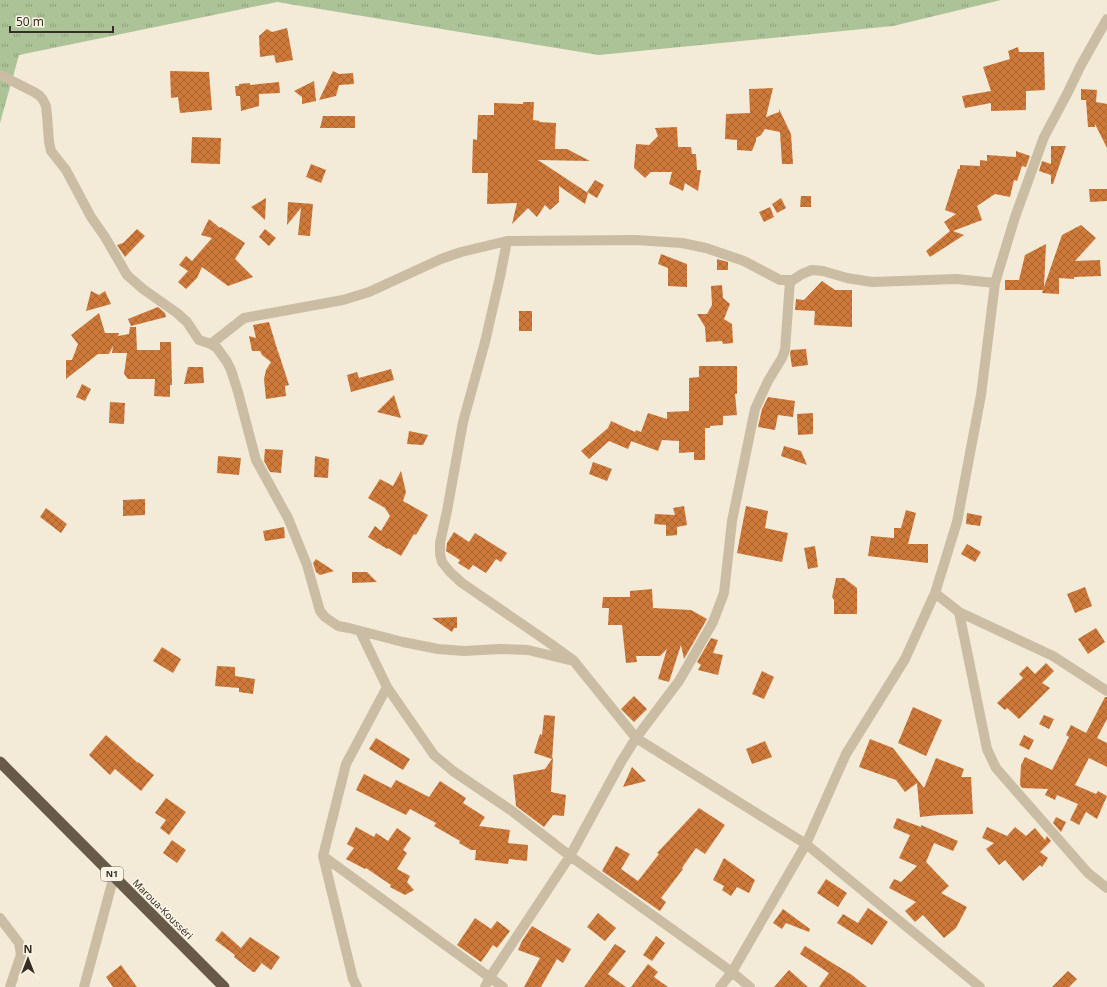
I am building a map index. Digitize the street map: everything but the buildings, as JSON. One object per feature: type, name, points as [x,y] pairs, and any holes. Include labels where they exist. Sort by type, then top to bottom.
[{"type":"highway","name":"Maroua-Kousséri","points":[[0,762],[224,987]]},
{"type":"street","points":[[720,987],[732,972],[806,844],[846,754],[904,659],[935,593],[957,522],[981,395],[995,283],[1015,217],[1044,137],[1081,65],[1107,19]]},
{"type":"street","points":[[0,75],[34,92],[43,100],[47,110],[51,151],[66,170],[91,217],[105,237],[127,275],[187,322],[199,340],[211,344],[221,353],[231,370],[256,460],[288,518],[307,565],[320,611],[324,616],[338,626],[438,649],[464,651],[500,649],[528,650],[573,660]]},
{"type":"street","points":[[211,344],[244,318],[343,300],[370,292],[461,252],[507,241],[636,240],[682,243],[726,254],[744,261],[780,280],[790,281],[812,270],[872,282],[956,279],[995,283]]},
{"type":"street","points":[[507,241],[485,342],[463,422],[440,543],[442,562],[446,568],[462,583],[573,660],[636,738],[806,844],[980,987]]},
{"type":"street","points":[[485,987],[490,977],[570,856],[621,762],[636,738],[679,681],[713,622],[724,593],[732,521],[755,409],[785,350],[790,281]]},
{"type":"street","points":[[935,593],[959,612],[1053,656],[1107,691]]},
{"type":"street","points":[[959,612],[988,749],[996,768],[1088,873],[1107,888]]},
{"type":"street","points":[[360,631],[387,686],[434,755],[453,771],[512,811],[570,856],[732,972],[750,987]]},
{"type":"street","points":[[356,987],[323,856],[346,764],[387,686]]},
{"type":"street","points":[[323,856],[503,987]]},
{"type":"street","points":[[84,987],[114,876]]},
{"type":"street","points":[[0,918],[19,943],[21,955],[10,987]]},
{"type":"green space","points":[[0,0],[1001,0],[893,26],[599,55],[277,2],[19,55],[0,123]]}]
